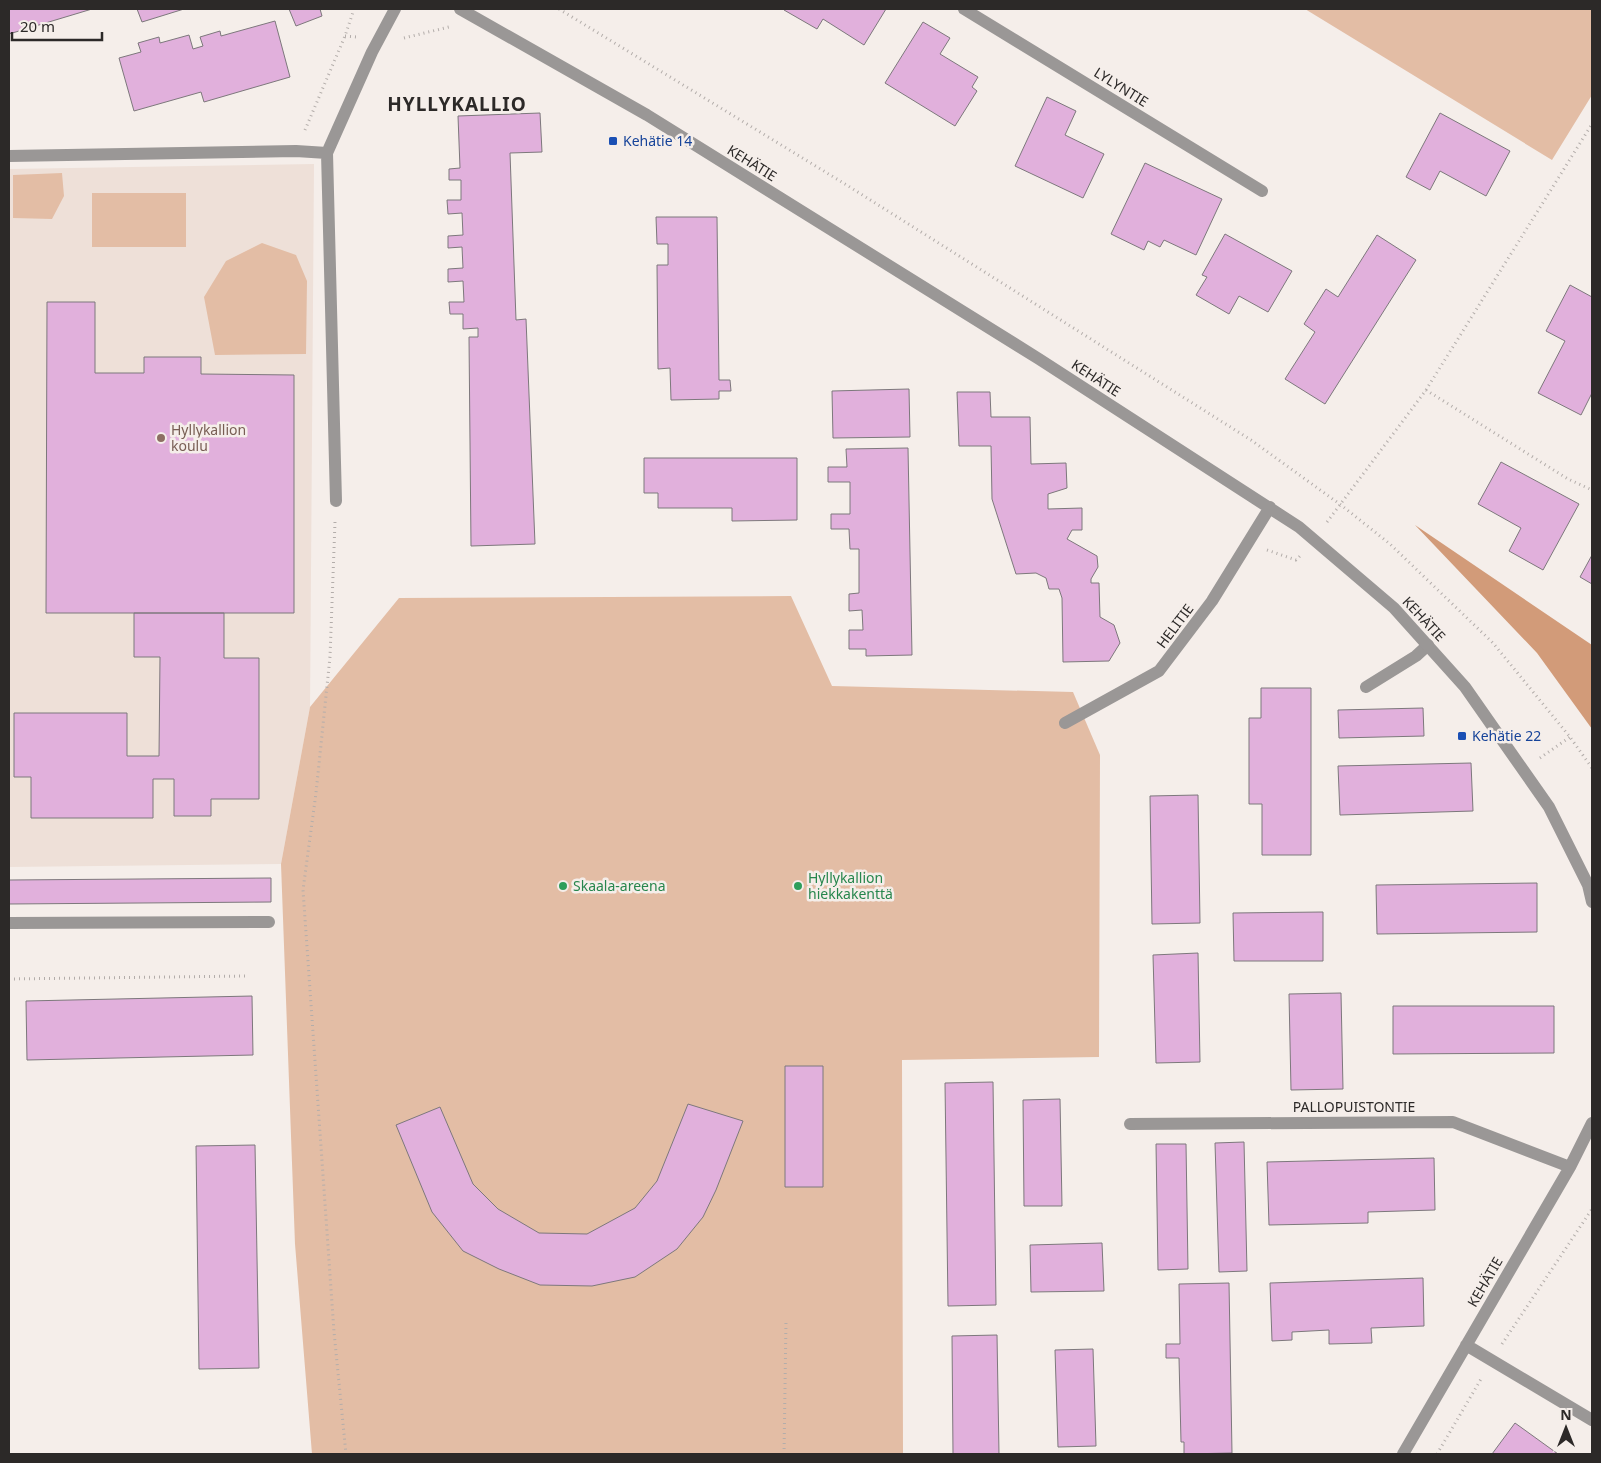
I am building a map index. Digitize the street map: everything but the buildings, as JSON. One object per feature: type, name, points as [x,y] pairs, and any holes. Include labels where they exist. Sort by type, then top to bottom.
[{"type":"street","points":[[336,501],[328,153],[372,52],[395,9]]},
{"type":"street","name":"KEHÄTIE","points":[[460,9],[647,115],[1031,354],[1299,527],[1394,608],[1465,687],[1550,807],[1588,886],[1592,902]]},
{"type":"street","name":"LYLYNTIE","points":[[964,9],[1262,191]]},
{"type":"street","points":[[9,156],[296,151],[328,153]]},
{"type":"street","name":"HELITIE","points":[[1065,723],[1159,671],[1212,601],[1270,507]]},
{"type":"street","points":[[1366,687],[1416,656],[1428,645]]},
{"type":"street","points":[[9,923],[269,922]]},
{"type":"street","name":"PALLOPUISTONTIE","points":[[1130,1124],[1453,1122],[1570,1166]]},
{"type":"street","name":"KEHÄTIE","points":[[1403,1454],[1570,1166],[1592,1124]]},
{"type":"street","points":[[1466,1345],[1592,1420]]},
{"type":"path","points":[[296,151],[345,36],[354,9]]},
{"type":"path","points":[[559,9],[853,190],[1251,440],[1341,505],[1390,544],[1493,643],[1592,768]]},
{"type":"path","points":[[399,39],[450,27],[454,21]]},
{"type":"path","points":[[1248,544],[1296,560],[1341,505],[1426,390],[1592,124]]},
{"type":"path","points":[[1426,390],[1568,479],[1592,490]]},
{"type":"path","points":[[336,501],[330,657],[316,793],[303,890],[334,1332],[346,1454]]},
{"type":"path","points":[[1523,769],[1570,738]]},
{"type":"path","points":[[9,979],[247,976]]},
{"type":"path","points":[[1437,1454],[1491,1360],[1592,1209]]},
{"type":"path","points":[[784,1454],[786,1320]]},
{"type":"shaded area","points":[[1305,9],[1592,9],[1592,95],[1552,160]]},
{"type":"shaded area","name":"Hyllykallion koulu","points":[[314,164],[310,707],[281,864],[9,867],[9,169]]},
{"type":"shaded area","points":[[62,173],[64,196],[52,219],[13,218],[13,175]]},
{"type":"shaded area","points":[[92,193],[186,193],[186,247],[92,247]]},
{"type":"shaded area","points":[[262,243],[296,255],[307,281],[306,354],[215,355],[204,297],[226,261]]},
{"type":"shaded area","points":[[1415,525],[1592,645],[1592,729],[1537,653]]},
{"type":"shaded area","points":[[791,596],[832,686],[1073,692],[1100,755],[1099,1057],[902,1060],[903,1454],[312,1454],[295,1244],[281,864],[310,707],[399,598]]},
{"type":"place","name":"Kehätie 14","points":[[613,141]]},
{"type":"place","name":"Hyllykallion koulu","points":[[161,438]]},
{"type":"place","name":"Kehätie 22","points":[[1462,736]]},
{"type":"place","name":"Skaala-areena","points":[[563,886]]},
{"type":"place","name":"Hyllykallion hiekkakenttä","points":[[798,886]]},
{"type":"district","name":"HYLLYKALLIO","points":[[457,104]]}]
